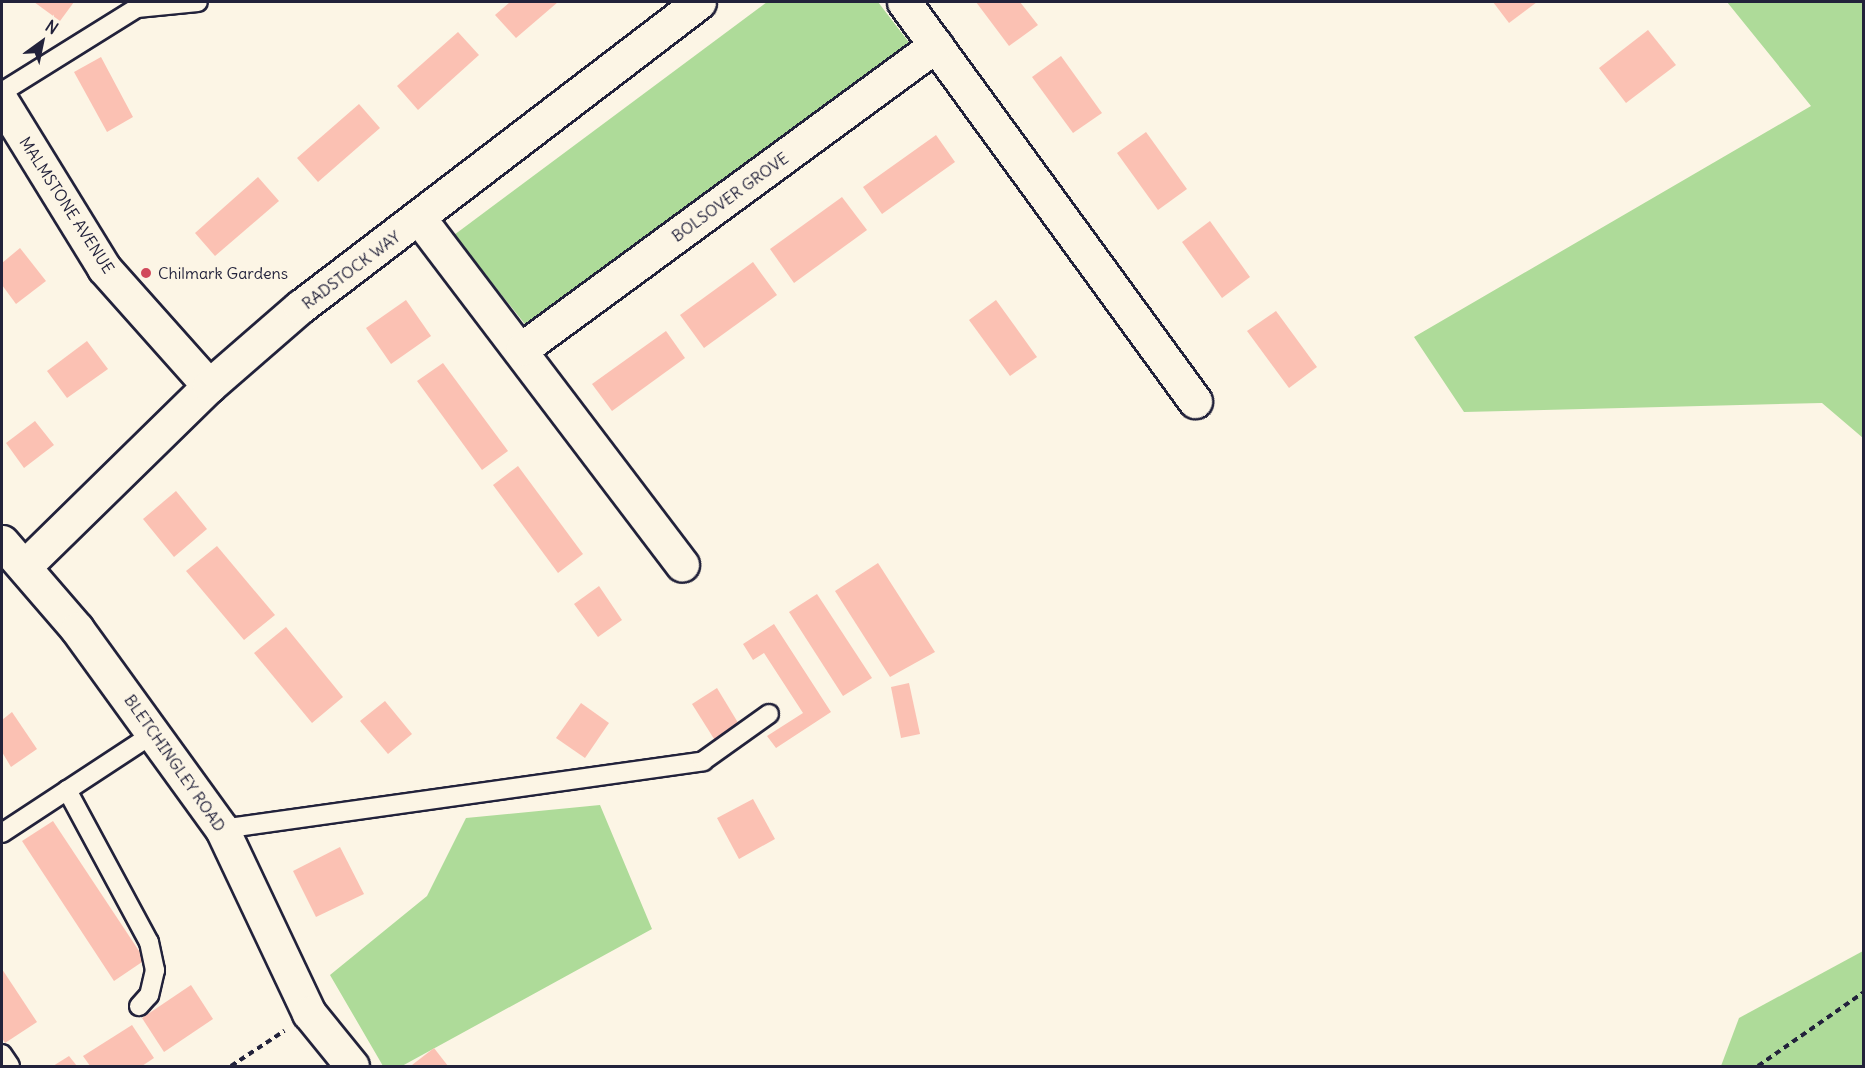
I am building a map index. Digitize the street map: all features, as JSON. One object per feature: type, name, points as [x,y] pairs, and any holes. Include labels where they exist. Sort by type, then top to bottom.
[{"type":"street","name":"RADSTOCK WAY","points":[[26,566],[208,386],[418,218],[699,2]]},
{"type":"street","points":[[904,2],[1194,402]]},
{"type":"street","name":"BOLSOVER GROVE","points":[[523,348],[936,45]]},
{"type":"street","name":"MALMSTONE AVENUE","points":[[2,102],[105,268],[208,386]]},
{"type":"street","points":[[418,218],[523,348],[682,564]]},
{"type":"street","name":"BLETCHINGLEY ROAD","points":[[2,542],[26,566],[156,732],[222,829],[309,1013],[352,1066]]},
{"type":"lane","points":[[2,92],[137,8],[198,2]]},
{"type":"lane","points":[[222,829],[703,761],[769,714]]},
{"type":"lane","points":[[2,833],[156,732]]},
{"type":"lane","points":[[67,790],[149,942],[155,970],[149,995],[139,1006]]},
{"type":"lane","points":[[2,1054],[10,1066]]},
{"type":"path","points":[[1758,1066],[1863,992]]},
{"type":"path","points":[[231,1066],[309,1013]]},
{"type":"green space","points":[[767,2],[878,2],[911,45],[528,328],[454,235]]},
{"type":"green space","points":[[1727,2],[1863,2],[1863,438],[1822,403],[1464,412],[1414,337],[1811,106]]},
{"type":"green space","points":[[600,805],[652,929],[402,1066],[383,1066],[330,975],[427,896],[466,818]]},
{"type":"green space","points":[[1863,951],[1863,1066],[1721,1066],[1739,1018]]},
{"type":"building","points":[[34,2],[74,2],[60,21]]},
{"type":"building","points":[[510,2],[558,2],[516,38],[495,15]]},
{"type":"building","points":[[976,2],[1020,2],[1038,25],[1009,46]]},
{"type":"building","points":[[1493,2],[1537,2],[1509,23]]},
{"type":"building","points":[[1648,30],[1676,65],[1626,103],[1599,68]]},
{"type":"building","points":[[458,32],[479,55],[418,110],[397,86]]},
{"type":"building","points":[[1061,56],[1102,113],[1073,133],[1032,77]]},
{"type":"building","points":[[101,57],[133,117],[107,132],[74,72]]},
{"type":"building","points":[[359,104],[380,128],[318,182],[297,158]]},
{"type":"building","points":[[1146,132],[1187,189],[1158,210],[1117,153]]},
{"type":"building","points":[[936,135],[955,162],[882,214],[863,187]]},
{"type":"building","points":[[258,177],[279,201],[215,256],[195,233]]},
{"type":"building","points":[[842,197],[867,230],[794,283],[770,249]]},
{"type":"building","points":[[1210,221],[1250,277],[1222,298],[1182,242]]},
{"type":"building","points":[[20,248],[46,281],[16,304],[2,285],[2,263]]},
{"type":"building","points":[[753,262],[777,295],[704,348],[680,315]]},
{"type":"building","points":[[406,300],[431,336],[391,364],[366,328]]},
{"type":"building","points":[[996,300],[1037,357],[1010,376],[969,320]]},
{"type":"building","points":[[1276,311],[1317,367],[1289,388],[1247,331]]},
{"type":"building","points":[[666,331],[685,358],[612,411],[592,384]]},
{"type":"building","points":[[87,341],[108,369],[67,398],[47,371]]},
{"type":"building","points":[[443,363],[508,451],[482,470],[417,381]]},
{"type":"building","points":[[35,421],[54,445],[24,468],[6,443]]},
{"type":"building","points":[[518,466],[583,554],[558,573],[493,485]]},
{"type":"building","points":[[176,491],[207,529],[174,557],[143,519]]},
{"type":"building","points":[[217,546],[275,615],[244,640],[186,571]]},
{"type":"building","points":[[878,563],[935,652],[890,677],[835,591]]},
{"type":"building","points":[[599,586],[622,620],[598,637],[574,604]]},
{"type":"building","points":[[817,594],[872,678],[843,696],[789,612]]},
{"type":"building","points":[[774,624],[831,712],[776,748],[767,736],[803,713],[764,653],[753,660],[743,644]]},
{"type":"building","points":[[286,627],[343,697],[312,723],[254,653]]},
{"type":"building","points":[[909,683],[920,734],[901,738],[891,687]]},
{"type":"building","points":[[717,688],[740,726],[716,742],[692,704]]},
{"type":"building","points":[[385,701],[412,734],[388,754],[360,721]]},
{"type":"building","points":[[581,703],[609,723],[585,758],[556,738]]},
{"type":"building","points":[[12,712],[37,749],[11,767],[2,752],[2,720]]},
{"type":"building","points":[[753,799],[775,839],[739,859],[717,818]]},
{"type":"building","points":[[53,821],[145,960],[114,981],[22,841]]},
{"type":"building","points":[[340,847],[364,894],[316,917],[293,871]]},
{"type":"building","points":[[2,969],[37,1022],[5,1043],[2,1038]]},
{"type":"building","points":[[191,985],[213,1019],[164,1052],[142,1018]]},
{"type":"building","points":[[132,1025],[154,1058],[142,1066],[90,1066],[83,1056]]},
{"type":"building","points":[[434,1048],[448,1066],[412,1065]]},
{"type":"building","points":[[69,1056],[77,1066],[53,1066]]},
{"type":"place","name":"Chilmark Gardens","points":[[146,273]]}]
